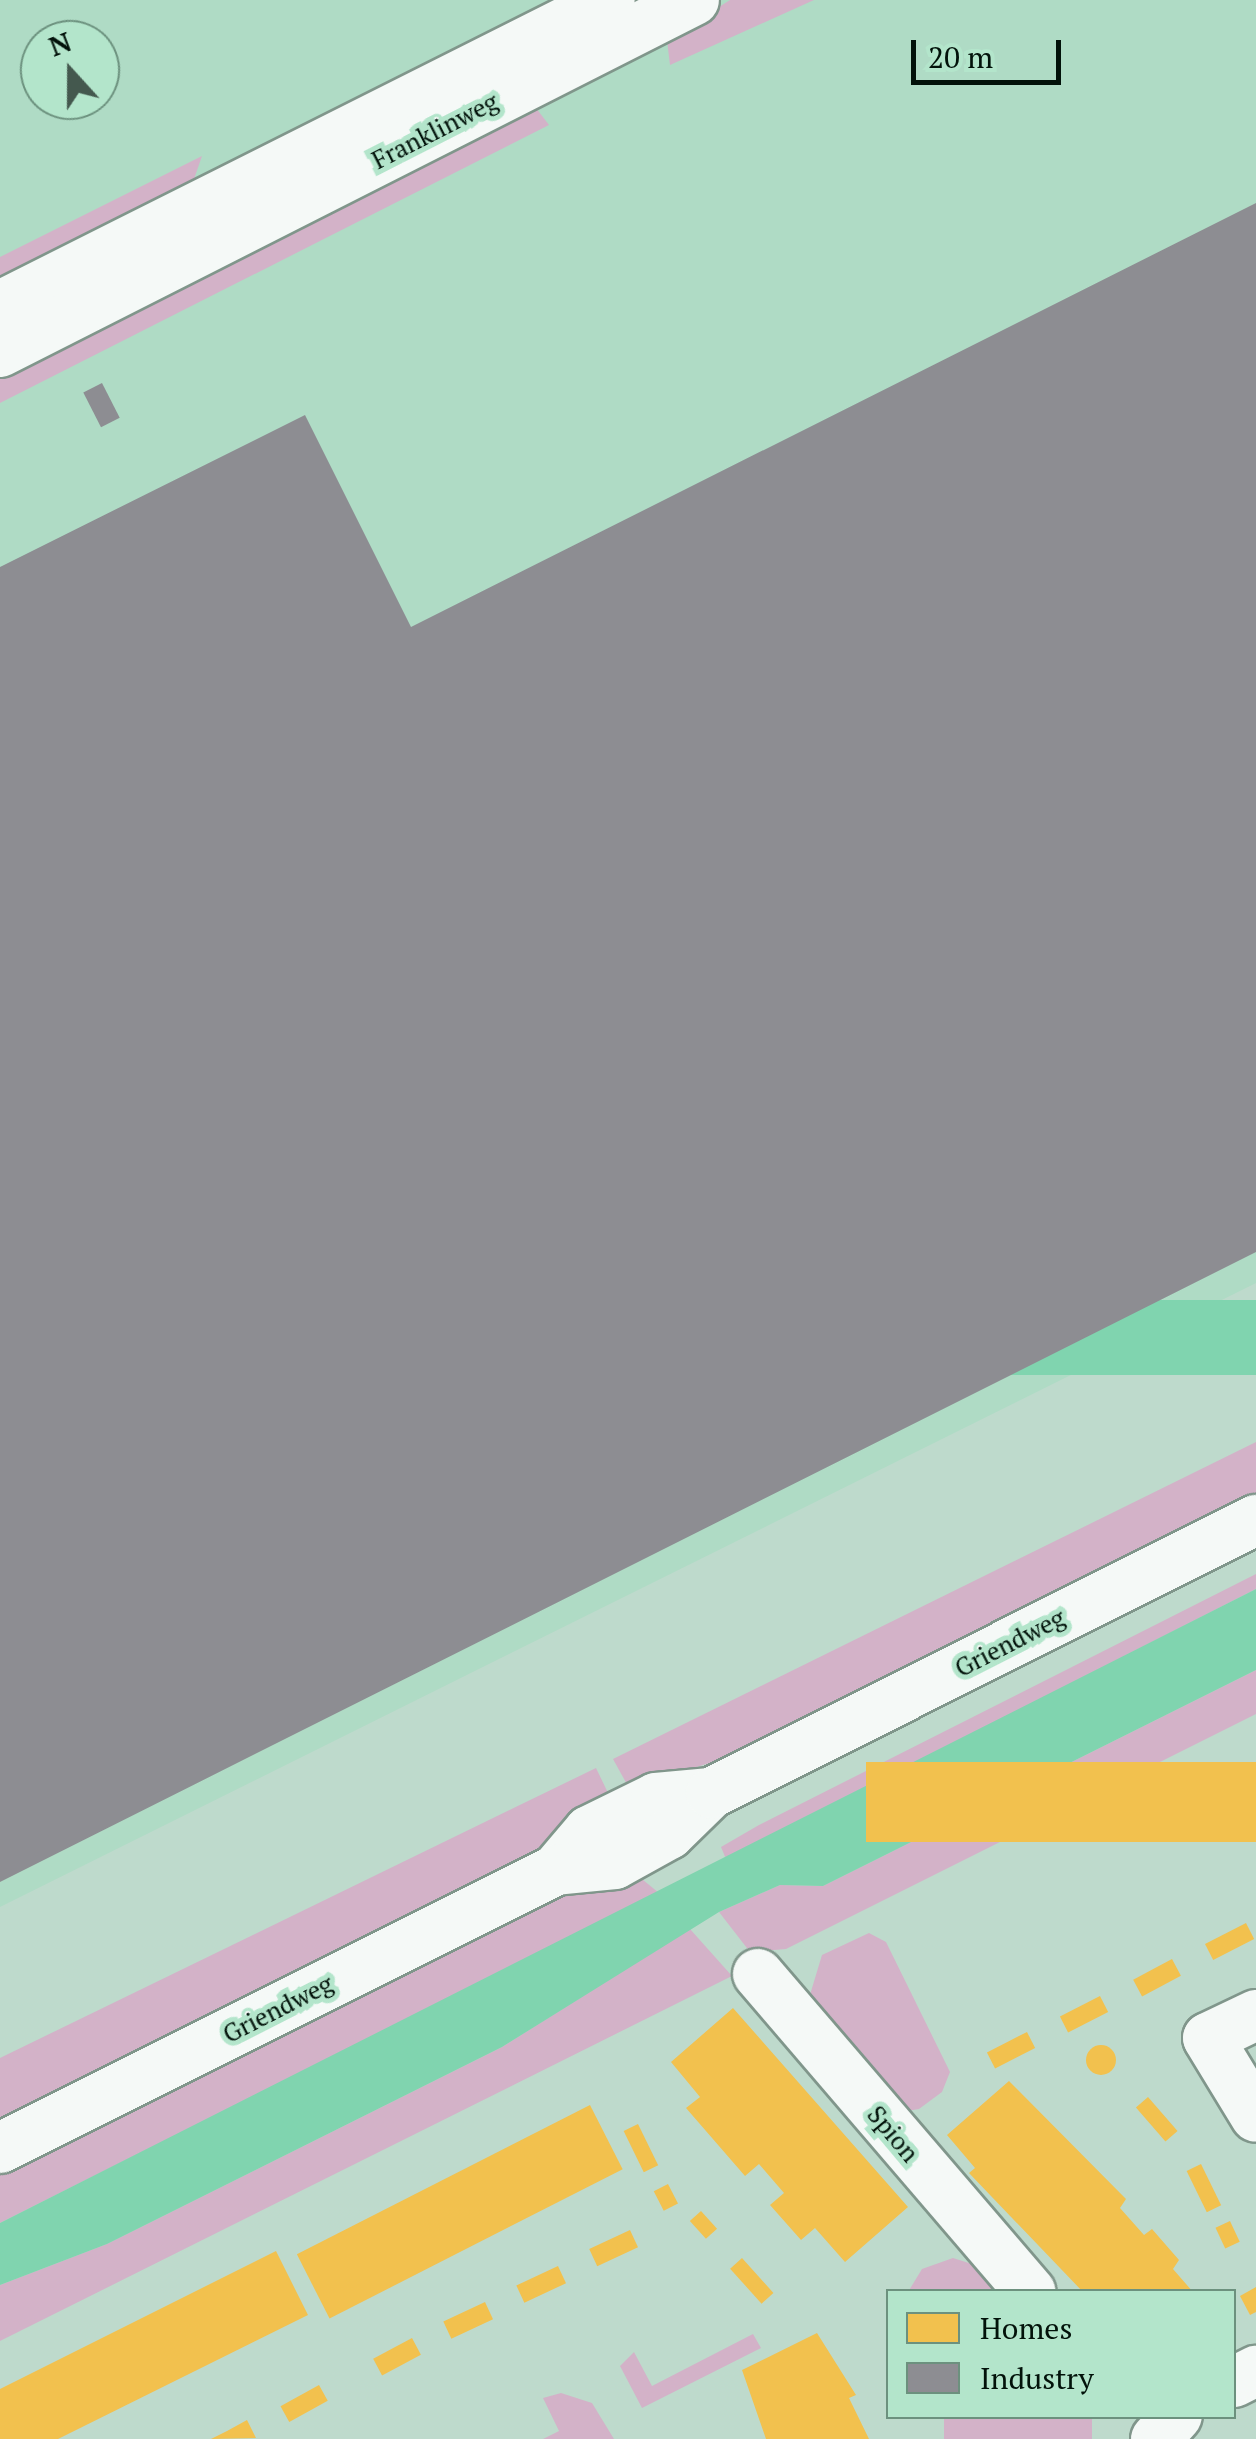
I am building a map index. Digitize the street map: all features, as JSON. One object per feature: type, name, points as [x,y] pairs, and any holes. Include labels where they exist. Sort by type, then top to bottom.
[{"type":"street","name":"Franklinweg","points":[[0,352],[274,191],[582,18],[694,0]]},
{"type":"street","name":"Franklinweg","points":[[0,306],[274,191]]},
{"type":"street","name":"Griendweg","points":[[0,2148],[556,1870],[588,1831],[656,1798],[711,1793],[1256,1520]]},
{"type":"street","name":"Spion","points":[[758,1974],[1029,2289]]},
{"type":"street","points":[[1256,2015],[1208,2038],[1256,2117]]},
{"type":"shaded area","points":[[0,0],[1256,0],[1256,1283],[0,1907]]},
{"type":"shaded area","points":[[730,0],[814,0],[670,65],[667,40]]},
{"type":"shaded area","points":[[536,108],[549,125],[0,403],[0,366]]},
{"type":"shaded area","points":[[202,156],[193,182],[0,293],[0,257]]},
{"type":"shaded area","points":[[0,1300],[1256,1300],[1256,1375],[0,1375]]},
{"type":"shaded area","points":[[1256,1442],[1256,1493],[931,1658],[716,1761],[629,1788],[613,1759]]},
{"type":"shaded area","points":[[1256,1574],[1256,1589],[726,1859],[721,1847],[759,1825]]},
{"type":"shaded area","points":[[1256,1589],[1256,1670],[823,1886],[780,1885],[719,1912],[502,2047],[107,2244],[0,2285],[0,2223]]},
{"type":"shaded area","points":[[1256,1670],[1256,1714],[786,1949],[750,1952],[719,1912],[780,1885],[823,1886]]},
{"type":"shaded area","points":[[596,1768],[610,1797],[547,1846],[0,2122],[0,2058]]},
{"type":"shaded area","points":[[637,1875],[659,1893],[0,2223],[0,2174],[575,1887]]},
{"type":"shaded area","points":[[690,1929],[732,1976],[0,2341],[0,2285],[107,2244],[502,2047]]},
{"type":"shaded area","points":[[869,1933],[886,1942],[950,2072],[942,2092],[919,2109],[907,2111],[809,1998],[822,1955]]},
{"type":"shaded area","points":[[953,2258],[975,2265],[1006,2289],[910,2289],[922,2269]]},
{"type":"shaded area","points":[[753,2334],[761,2348],[642,2408],[620,2366],[634,2352],[652,2386]]},
{"type":"shaded area","points":[[561,2393],[592,2403],[614,2439],[543,2439],[559,2431],[543,2398]]},
{"type":"shaded area","points":[[944,2419],[1092,2419],[1092,2439],[944,2439]]},
{"type":"building: Homes","points":[[866,1762],[1256,1762],[1256,1842],[866,1842]]},
{"type":"building: Homes","points":[[1246,1923],[1254,1939],[1213,1960],[1205,1944]]},
{"type":"building: Homes","points":[[1172,1959],[1181,1976],[1142,1996],[1133,1980]]},
{"type":"building: Homes","points":[[1100,1996],[1108,2012],[1068,2032],[1060,2016]]},
{"type":"building: Homes","points":[[733,2008],[908,2207],[845,2262],[815,2228],[801,2240],[770,2205],[784,2193],[759,2164],[745,2176],[686,2108],[700,2097],[671,2062]]},
{"type":"building: Homes","points":[[1027,2032],[1035,2048],[995,2068],[987,2052]]},
{"type":"building: Homes","points":[[1101,2045],[1115,2054],[1116,2060],[1107,2074],[1101,2075],[1087,2066],[1086,2060],[1095,2046]]},
{"type":"building: Homes","points":[[1009,2081],[1126,2199],[1120,2208],[1144,2235],[1152,2229],[1179,2260],[1173,2269],[1190,2289],[1080,2289],[969,2173],[975,2168],[947,2135]]},
{"type":"building: Homes","points":[[1148,2097],[1178,2131],[1165,2141],[1136,2107]]},
{"type":"building: Homes","points":[[590,2105],[623,2169],[330,2319],[297,2254]]},
{"type":"building: Homes","points":[[638,2124],[658,2165],[644,2172],[624,2131]]},
{"type":"building: Homes","points":[[1201,2164],[1221,2205],[1207,2212],[1187,2171]]},
{"type":"building: Homes","points":[[668,2184],[678,2204],[664,2211],[654,2191]]},
{"type":"building: Homes","points":[[701,2211],[717,2229],[706,2239],[690,2221]]},
{"type":"building: Homes","points":[[1230,2221],[1240,2242],[1225,2249],[1215,2228]]},
{"type":"building: Homes","points":[[630,2230],[638,2247],[597,2266],[589,2249]]},
{"type":"building: Homes","points":[[276,2251],[308,2315],[58,2439],[0,2439],[0,2389]]},
{"type":"building: Homes","points":[[742,2258],[773,2293],[762,2304],[730,2269]]},
{"type":"building: Homes","points":[[558,2266],[566,2283],[524,2303],[516,2285]]},
{"type":"building: Homes","points":[[1256,2287],[1256,2312],[1250,2315],[1240,2296]]},
{"type":"building: Homes","points":[[485,2302],[493,2319],[451,2339],[443,2321]]},
{"type":"building: Homes","points":[[817,2333],[856,2395],[849,2398],[869,2439],[766,2439],[742,2370]]},
{"type":"building: Homes","points":[[412,2338],[421,2355],[382,2375],[373,2359]]},
{"type":"building: Homes","points":[[319,2385],[328,2401],[289,2422],[281,2406]]},
{"type":"building: Homes","points":[[247,2420],[256,2438],[211,2439],[227,2431]]},
{"type":"building: Industry","points":[[1256,203],[1256,1252],[0,1882],[0,567],[305,415],[411,627]]},
{"type":"building: Industry","points":[[102,383],[120,418],[101,427],[83,393]]}]
